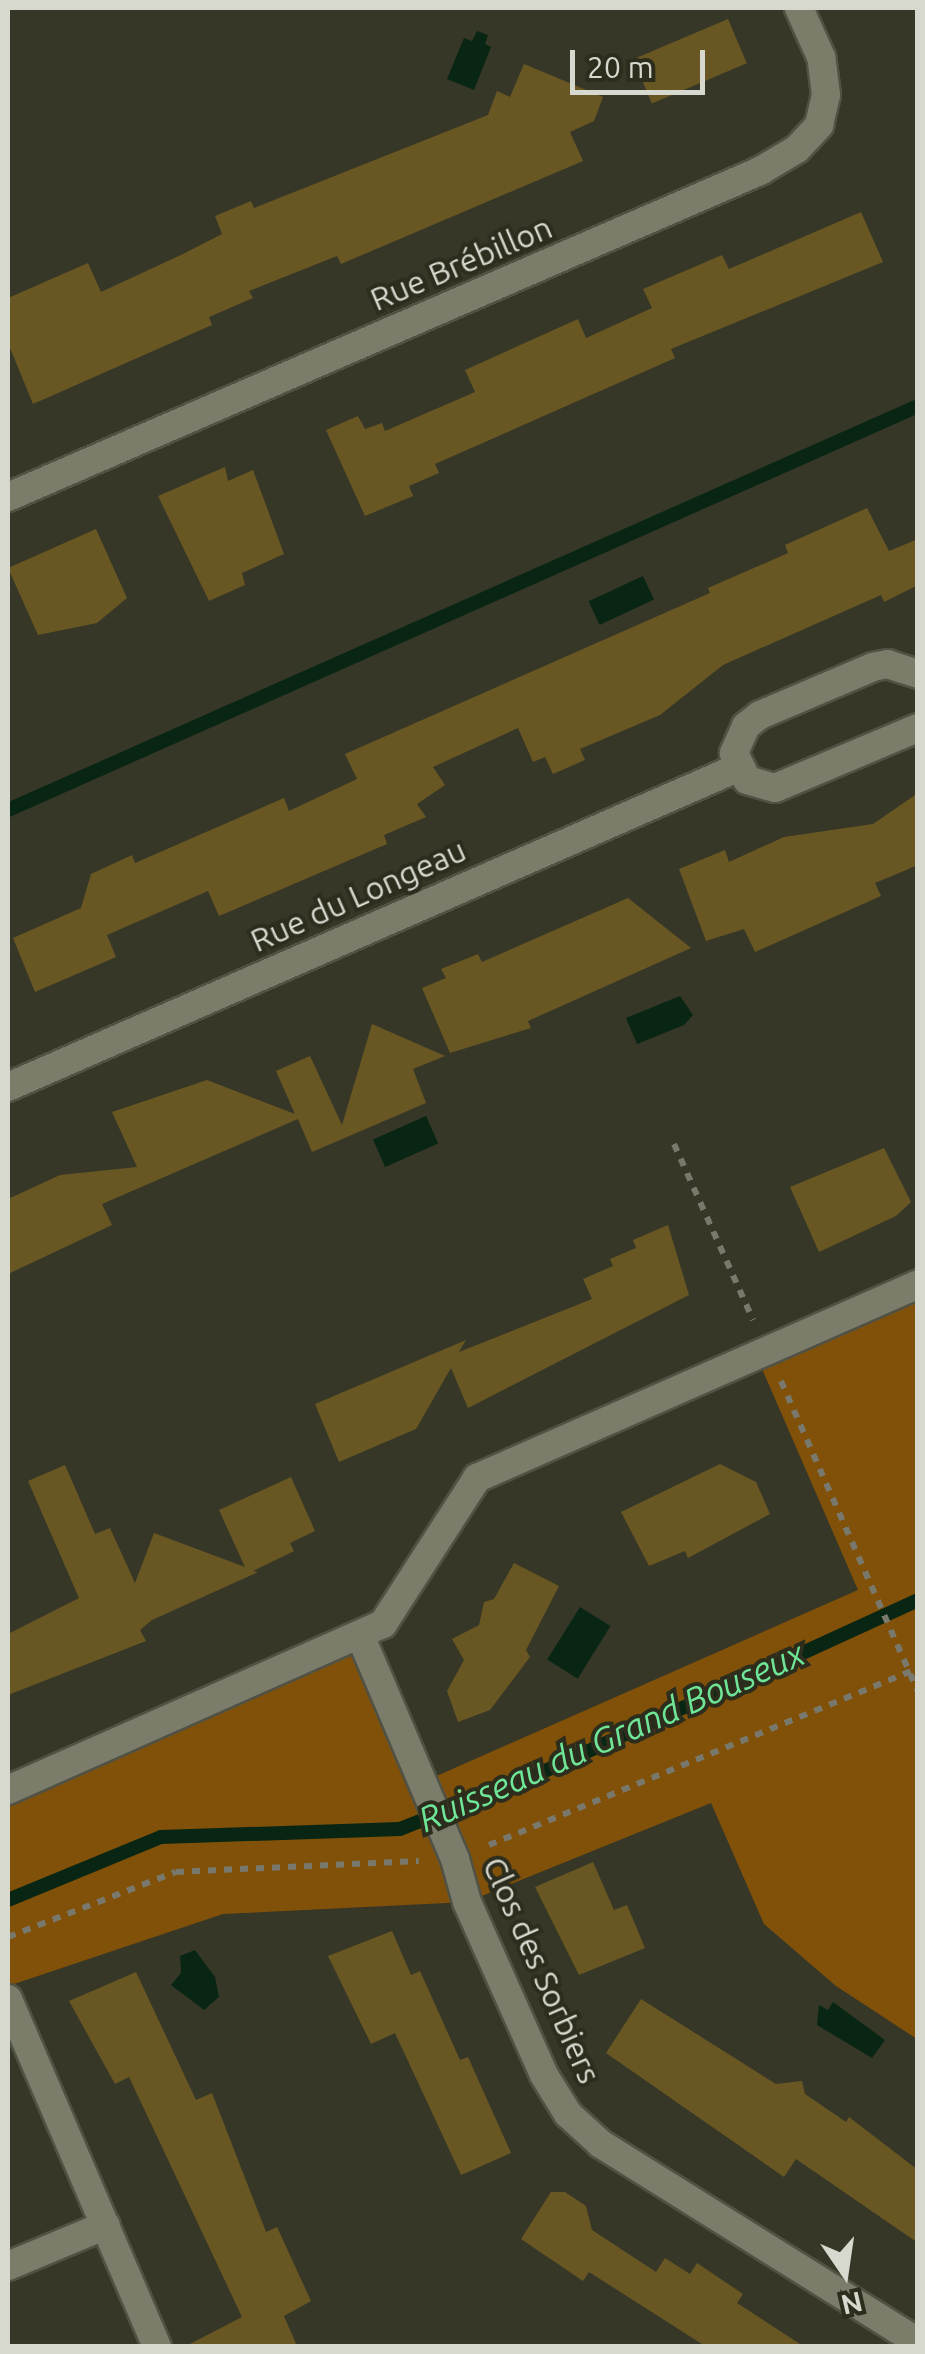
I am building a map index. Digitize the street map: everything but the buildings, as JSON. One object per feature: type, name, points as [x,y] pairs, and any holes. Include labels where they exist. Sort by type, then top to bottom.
[{"type":"street","name":"Rue Brébillon","points":[[8,497],[760,171],[797,149],[819,126],[826,94],[822,57],[800,8]]},
{"type":"street","points":[[918,674],[888,664],[873,667],[760,715],[738,739],[737,768],[759,786],[790,785],[918,728]]},
{"type":"street","name":"Rue du Longeau","points":[[8,1086],[737,768]]},
{"type":"street","points":[[8,1790],[360,1635],[397,1611],[477,1478],[918,1284]]},
{"type":"street","name":"Clos des Sorbiers","points":[[360,1635],[448,1842],[475,1920],[544,2074],[568,2114],[601,2144],[918,2342]]},
{"type":"street","points":[[8,1999],[157,2346]]},
{"type":"street","points":[[8,2266],[106,2225]]},
{"type":"path","points":[[875,1591],[918,1691]]},
{"type":"shaded area","points":[[477,31],[488,35],[485,44],[491,47],[474,90],[447,79],[464,38],[472,41]]},
{"type":"shaded area","points":[[643,576],[654,600],[600,625],[589,601]]},
{"type":"shaded area","points":[[680,996],[693,1015],[684,1025],[637,1044],[626,1018]]},
{"type":"shaded area","points":[[426,1116],[438,1143],[385,1167],[373,1140]]},
{"type":"shaded area","points":[[917,1284],[917,2039],[836,1986],[764,1924],[711,1803],[467,1902],[223,1914],[8,1986],[8,1790],[360,1635],[423,1782],[858,1590],[756,1355]]},
{"type":"shaded area","points":[[580,1607],[611,1626],[578,1679],[547,1660]]},
{"type":"shaded area","points":[[195,1950],[215,1977],[219,1997],[204,2010],[171,1985],[181,1973],[180,1956]]},
{"type":"shaded area","points":[[833,2002],[885,2040],[872,2058],[817,2025],[819,2005],[828,2010]]},
{"type":"waterway","points":[[8,810],[918,406]]},
{"type":"waterway","name":"Ruisseau du Grand Bouseux","points":[[8,1900],[161,1837],[400,1829],[536,1775],[918,1600]]}]
